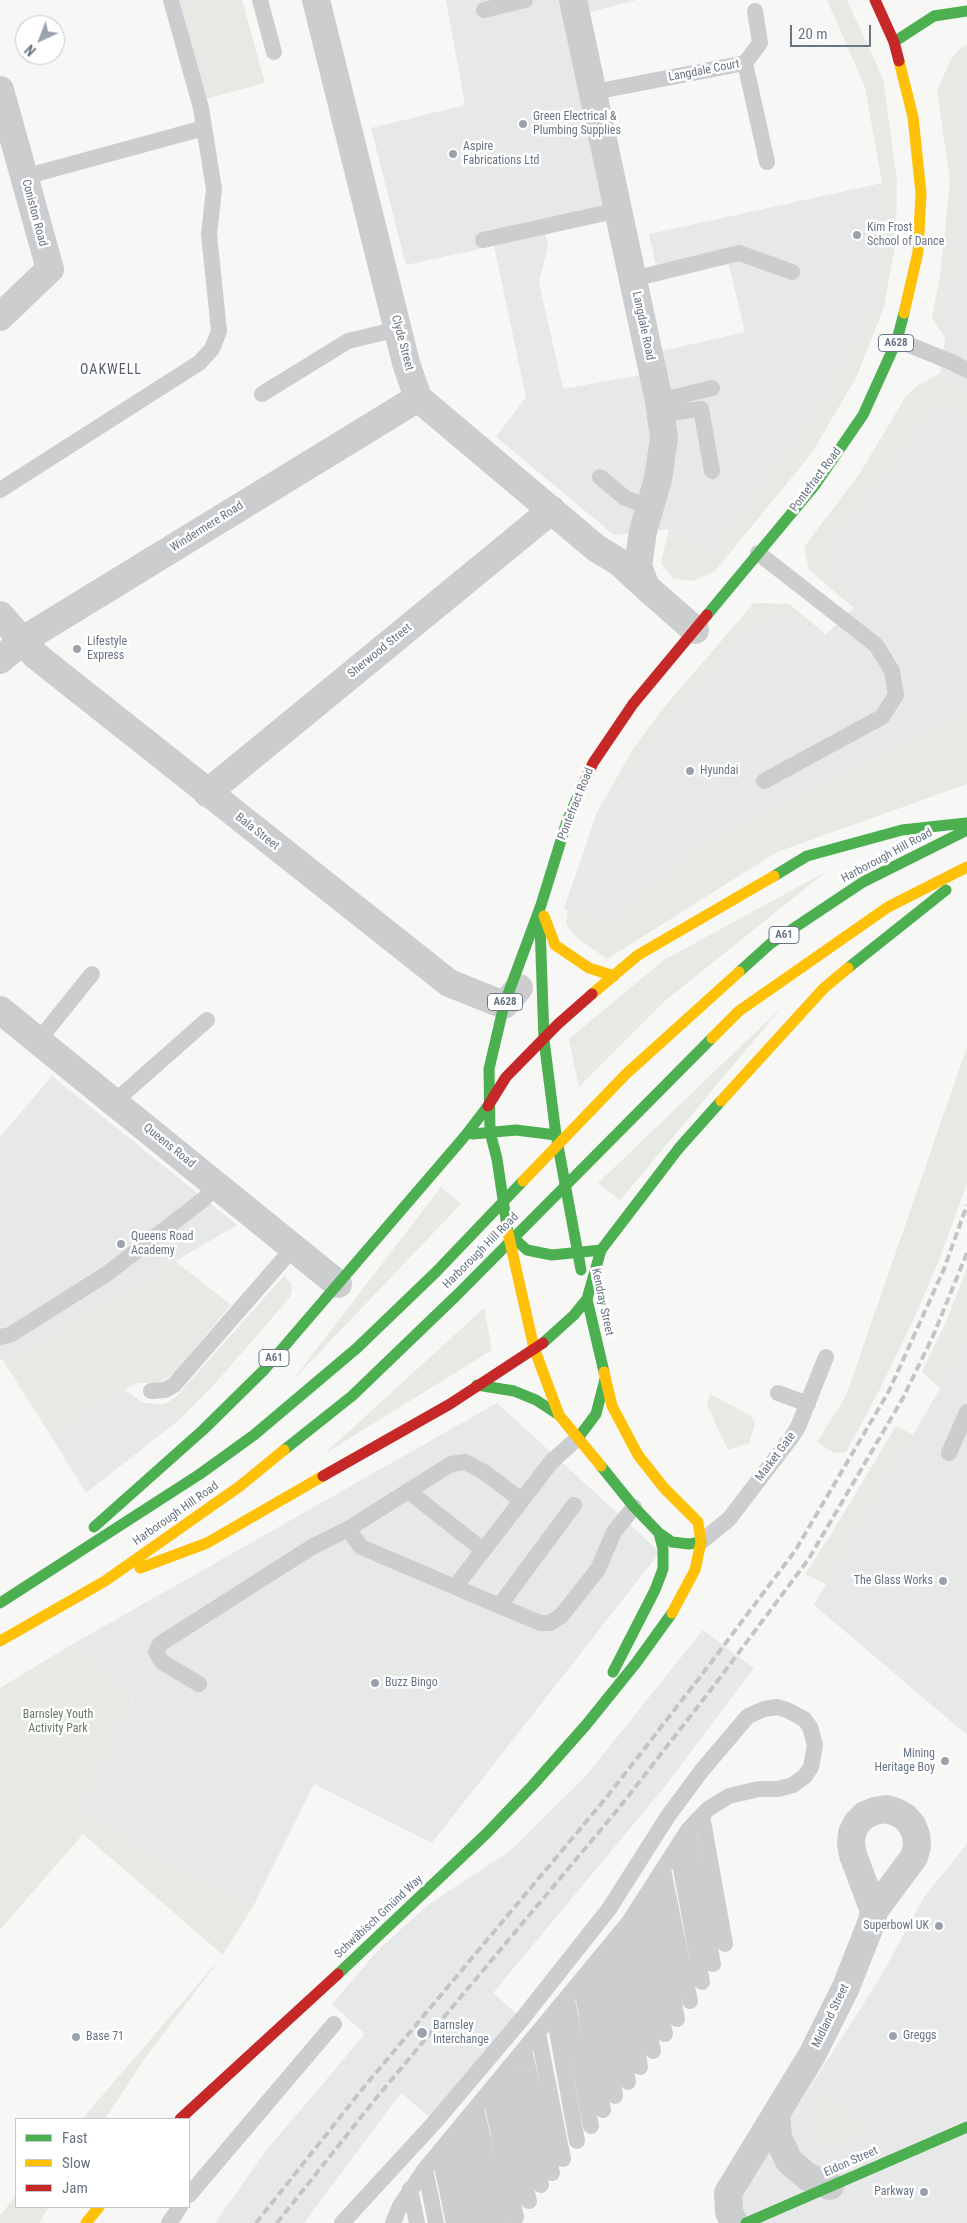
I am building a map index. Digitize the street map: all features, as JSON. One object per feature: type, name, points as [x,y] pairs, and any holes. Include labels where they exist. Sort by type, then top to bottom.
[{"type":"main road","name":"Pontefract Road","points":[[489,1105],[489,1068],[504,1005],[541,905],[567,821],[593,763],[633,704],[815,485],[862,414],[897,340],[918,252],[921,193],[913,116],[894,42],[875,0]]},
{"type":"main road","points":[[894,42],[934,16],[967,11]]},
{"type":"main road","name":"A61","points":[[30,1584],[264,1370],[465,1136],[489,1105],[506,1077],[558,1024],[638,955],[807,856],[902,830],[967,823]]},
{"type":"main road","name":"Harborough Hill Road","points":[[0,1603],[200,1474],[254,1435],[357,1348],[436,1272],[626,1074],[770,944],[863,882],[967,830]]},
{"type":"main road","name":"Harborough Hill Road","points":[[0,1641],[105,1581],[240,1486],[345,1402],[457,1295],[644,1104],[739,1011],[888,907],[967,867]]},
{"type":"main road","points":[[105,1581],[207,1543],[442,1408],[547,1340],[574,1315],[587,1299],[601,1250],[679,1148],[824,988],[967,874]]},
{"type":"main road","name":"Pontefract Road","points":[[541,905],[540,937],[544,1040]]},
{"type":"main road","points":[[541,905],[555,945],[589,968],[614,976]]},
{"type":"main road","name":"Kendray Street","points":[[544,1040],[556,1135],[587,1299],[612,1406],[638,1455],[664,1488],[698,1522],[701,1542]]},
{"type":"main road","points":[[489,1105],[490,1132],[498,1158],[508,1233],[534,1348],[559,1415]]},
{"type":"main road","points":[[465,1136],[490,1132],[533,1130],[556,1135]]},
{"type":"main road","points":[[508,1233],[527,1250],[552,1255],[601,1250]]},
{"type":"main road","points":[[578,1438],[596,1414],[605,1378]]},
{"type":"main road","points":[[477,1385],[514,1391],[536,1400],[559,1415],[634,1507],[659,1533],[672,1542],[689,1544],[701,1542]]},
{"type":"main road","name":"Schwäbisch Gmünd Way","points":[[586,1725],[658,1584],[663,1570],[663,1549],[659,1533]]},
{"type":"main road","name":"Schwäbisch Gmünd Way","points":[[181,2118],[465,1854],[532,1785],[586,1725],[636,1663],[678,1605],[696,1570],[701,1542]]},
{"type":"main road","name":"Eldon Street","points":[[746,2223],[967,2127]]},
{"type":"main road","points":[[86,2223],[98,2208]]},
{"type":"street","name":"Clyde Street","points":[[316,0],[398,329],[418,398]]},
{"type":"street","name":"Langdale Road","points":[[573,0],[660,407],[664,438],[662,458],[643,531],[638,566],[646,586]]},
{"type":"street","name":"Coniston Road","points":[[0,90],[50,270],[0,317]]},
{"type":"street","points":[[418,398],[596,548],[619,562],[695,630]]},
{"type":"street","name":"Windermere Road","points":[[0,660],[23,640],[418,398]]},
{"type":"street","name":"Sherwood Street","points":[[208,793],[552,510]]},
{"type":"street","name":"Bala Street","points":[[0,615],[35,655],[449,983],[504,1005]]},
{"type":"street","name":"Pontefract Road","points":[[504,1005],[524,981],[540,937]]},
{"type":"street","name":"Queens Road","points":[[0,1010],[338,1284]]},
{"type":"street","name":"Midland Street","points":[[734,2223],[728,2212],[728,2194],[812,2055],[846,1987],[872,1921],[874,1911]]},
{"type":"street","points":[[776,2114],[778,2138],[789,2161],[808,2177],[830,2186]]},
{"type":"lane","points":[[0,490],[199,363],[212,349],[219,331],[209,234],[214,189],[201,108],[171,0]]},
{"type":"lane","points":[[260,0],[274,52]]},
{"type":"lane","points":[[484,10],[525,0]]},
{"type":"lane","points":[[745,63],[760,43],[755,11]]},
{"type":"lane","name":"Langdale Court","points":[[594,92],[745,63],[768,162]]},
{"type":"lane","points":[[24,177],[204,128]]},
{"type":"lane","points":[[484,240],[619,210]]},
{"type":"lane","points":[[633,279],[739,253],[792,272]]},
{"type":"lane","points":[[262,394],[348,341],[398,329]]},
{"type":"lane","points":[[897,340],[949,360],[967,370]]},
{"type":"lane","points":[[660,407],[712,388]]},
{"type":"lane","points":[[660,407],[701,409],[712,471]]},
{"type":"lane","points":[[600,477],[626,498],[650,507]]},
{"type":"lane","points":[[758,553],[876,646],[892,672],[896,695],[882,717],[764,781]]},
{"type":"lane","points":[[38,1041],[92,974]]},
{"type":"lane","points":[[114,1102],[207,1020]]},
{"type":"lane","points":[[0,1337],[10,1335],[108,1273],[204,1199],[216,1184]]},
{"type":"lane","points":[[151,1391],[165,1390],[174,1385],[294,1247]]},
{"type":"lane","name":"Market Gate","points":[[701,1542],[729,1519],[784,1448],[798,1427],[826,1357]]},
{"type":"lane","points":[[778,1393],[808,1404]]},
{"type":"lane","points":[[949,1453],[967,1412]]},
{"type":"lane","points":[[455,1587],[552,1462],[578,1438]]},
{"type":"lane","points":[[199,1684],[162,1662],[156,1652],[160,1644],[312,1546],[348,1529],[451,1464],[465,1462],[484,1472],[521,1500]]},
{"type":"lane","points":[[408,1491],[483,1550]]},
{"type":"lane","points":[[500,1605],[574,1505]]},
{"type":"lane","points":[[348,1529],[361,1547],[540,1623],[550,1623],[562,1615],[598,1569],[614,1532],[634,1507]]},
{"type":"lane","points":[[342,2223],[435,2122],[522,2020],[609,1908],[668,1816],[703,1769],[748,1716],[764,1709],[777,1707],[804,1719],[810,1727],[815,1745],[811,1767],[804,1776],[793,1784],[778,1789],[759,1789],[729,1796],[708,1809],[688,1830],[630,1922],[425,2169],[410,2189],[393,2223]]},
{"type":"lane","points":[[702,1816],[725,1944]]},
{"type":"lane","points":[[688,1830],[714,1964]]},
{"type":"lane","points":[[677,1848],[702,1982]]},
{"type":"lane","points":[[663,1870],[690,2001]]},
{"type":"lane","points":[[652,1888],[677,2019]]},
{"type":"lane","points":[[640,1908],[666,2034]]},
{"type":"lane","points":[[630,1922],[653,2051]]},
{"type":"lane","points":[[618,1937],[640,2067]]},
{"type":"lane","points":[[605,1953],[628,2082]]},
{"type":"lane","points":[[592,1968],[615,2096]]},
{"type":"lane","points":[[581,1982],[603,2110]]},
{"type":"lane","points":[[567,1998],[591,2126]]},
{"type":"lane","points":[[554,2015],[577,2141]]},
{"type":"lane","points":[[190,2194],[334,2024]]},
{"type":"lane","points":[[538,2033],[563,2159]]},
{"type":"lane","points":[[524,2050],[552,2172]]},
{"type":"lane","points":[[511,2066],[542,2186]]},
{"type":"lane","points":[[501,2079],[529,2201]]},
{"type":"lane","points":[[490,2092],[509,2220]]},
{"type":"lane","points":[[476,2108],[509,2220]]},
{"type":"lane","points":[[464,2123],[486,2223]]},
{"type":"lane","points":[[452,2137],[470,2223]]},
{"type":"lane","points":[[439,2152],[454,2223]]},
{"type":"lane","points":[[425,2169],[436,2223]]},
{"type":"lane","points":[[410,2189],[417,2223]]},
{"type":"lane","points":[[168,2223],[179,2208]]},
{"type":"shaded area","points":[[446,0],[637,0],[567,18],[604,206],[542,220],[548,246],[539,282],[563,389],[640,375],[636,357],[745,332],[728,262],[659,278],[649,234],[882,183],[879,277],[874,304],[809,419],[709,552],[669,529],[614,535],[496,437],[526,397],[494,246],[406,265],[371,128],[465,105]]},
{"type":"shaded area","points":[[967,80],[967,392],[940,373],[954,276],[959,101]]},
{"type":"shaded area","points":[[959,408],[967,417],[967,712],[698,847],[609,922],[568,910],[603,809],[667,718],[758,622],[784,617],[824,636],[860,602],[826,567],[828,543],[874,490],[931,410]]},
{"type":"shaded area","name":"Queens Road Academy","points":[[52,1076],[237,1225],[4,1362],[2,1359],[0,1360],[0,1137]]},
{"type":"shaded area","points":[[967,1342],[967,1735],[814,1605]]},
{"type":"shaded area","points":[[125,1390],[144,1403],[164,1404],[179,1420],[86,1493],[51,1436]]},
{"type":"shaded area","points":[[497,1403],[660,1552],[432,1843],[314,1784],[255,1903],[80,1815],[134,1695],[71,1645]]},
{"type":"shaded area","name":"Barnsley Interchange","points":[[703,1630],[754,1668],[666,1785],[493,1993],[518,2015],[432,2119],[401,2093],[304,2223],[215,2223],[268,2148],[365,2034],[332,2004],[381,1947],[429,1904],[510,1851],[585,1777]]},
{"type":"shaded area","points":[[967,1844],[967,2223],[737,2223],[743,2192],[880,1978],[924,1897]]},
{"type":"green space","points":[[180,0],[242,0],[265,83],[205,99]]},
{"type":"green space","points":[[827,0],[847,0],[883,79],[897,179],[896,241],[884,307],[856,378],[811,454],[715,571],[692,581],[672,578],[661,563],[669,529],[709,551],[809,419],[874,304],[879,277],[882,183],[865,87]]},
{"type":"green space","points":[[967,45],[967,80],[959,101],[954,276],[946,339],[932,318],[940,276],[950,180],[937,90],[952,58],[963,46]]},
{"type":"green space","points":[[940,373],[967,392],[967,417],[959,408],[931,410],[874,490],[828,543],[826,567],[860,601],[854,608],[809,570],[804,547],[860,473],[906,396],[917,386]]},
{"type":"green space","points":[[754,603],[789,604],[823,632],[824,636],[784,617],[758,622],[667,718],[603,809],[568,910],[564,909],[597,812],[633,749],[661,711]]},
{"type":"green space","points":[[967,712],[967,784],[777,852],[607,959],[575,936],[566,923],[568,910],[609,922],[698,847]]},
{"type":"green space","points":[[827,871],[666,1000],[579,1087],[569,1039],[664,960]]},
{"type":"green space","points":[[783,1006],[620,1200],[598,1183]]},
{"type":"green space","points":[[967,1047],[967,1183],[940,1258],[881,1387],[846,1452],[834,1453],[817,1442],[846,1396]]},
{"type":"green space","points":[[441,1187],[461,1204],[292,1381]]},
{"type":"green space","points":[[175,1261],[231,1305],[174,1373],[159,1383],[136,1383],[51,1436],[4,1362]]},
{"type":"green space","points":[[967,1268],[967,1342],[940,1388],[922,1372],[947,1320]]},
{"type":"green space","points":[[284,1276],[291,1284],[290,1297],[213,1386],[179,1420],[164,1404],[175,1398]]},
{"type":"green space","points":[[484,1308],[492,1350],[324,1454]]},
{"type":"green space","points":[[710,1394],[751,1416],[755,1424],[749,1443],[728,1450],[707,1405]]},
{"type":"green space","points":[[896,1426],[913,1435],[826,1584],[805,1574],[830,1536]]},
{"type":"green space","name":"Barnsley Youth Activity Park","points":[[71,1645],[134,1694],[80,1815],[255,1903],[223,1955],[83,1834],[0,1930],[0,1688]]},
{"type":"green space","points":[[223,1955],[143,2061],[106,2118],[83,2118]]},
{"type":"green space","points":[[828,2086],[845,2105],[842,2109],[872,2135],[836,2146],[819,2146],[808,2137],[806,2125]]},
{"type":"green space","points":[[15,2197],[15,2208],[48,2208],[39,2223],[0,2223],[0,2215]]},
{"type":"railway","points":[[256,2223],[364,2087],[606,1798],[795,1551],[889,1391],[944,1269],[967,1205]]},
{"type":"railway","points":[[277,2223],[377,2097],[619,1808],[808,1560],[903,1398],[933,1336],[967,1253]]},
{"type":"traffic: fast","points":[[894,42],[934,16],[967,11]]},
{"type":"traffic: fast","points":[[707,615],[815,485],[863,415],[897,340],[904,313]]},
{"type":"traffic: fast","points":[[579,794],[567,821],[541,905],[504,1005],[489,1069],[490,1132],[497,1159],[508,1233],[527,1250],[552,1255],[601,1250]]},
{"type":"traffic: fast","points":[[774,876],[807,856],[902,830],[966,823]]},
{"type":"traffic: fast","points":[[739,972],[770,944],[863,882],[967,830]]},
{"type":"traffic: fast","points":[[848,968],[946,890]]},
{"type":"traffic: fast","points":[[540,924],[544,1040],[556,1135],[581,1270]]},
{"type":"traffic: fast","points":[[284,1450],[352,1396],[457,1295],[712,1038]]},
{"type":"traffic: fast","points":[[543,1343],[574,1315],[587,1299],[601,1250],[679,1148],[721,1101]]},
{"type":"traffic: fast","points":[[94,1527],[203,1430],[264,1370],[465,1136],[488,1106]]},
{"type":"traffic: fast","points":[[473,1134],[516,1130],[556,1135]]},
{"type":"traffic: fast","points":[[0,1603],[200,1474],[254,1435],[357,1348],[436,1272],[523,1181]]},
{"type":"traffic: fast","points":[[587,1299],[604,1372]]},
{"type":"traffic: fast","points":[[578,1438],[596,1414],[605,1379]]},
{"type":"traffic: fast","points":[[477,1385],[514,1391],[536,1400],[559,1415]]},
{"type":"traffic: fast","points":[[601,1466],[634,1507],[659,1533],[672,1542],[689,1544],[701,1542]]},
{"type":"traffic: fast","points":[[613,1672],[655,1590],[663,1569],[663,1549],[659,1533]]},
{"type":"traffic: fast","points":[[338,1974],[486,1834],[533,1785],[586,1725],[636,1663],[672,1613]]},
{"type":"traffic: fast","points":[[746,2223],[967,2127]]},
{"type":"traffic: slow","points":[[899,61],[913,117],[921,193],[918,252],[904,313]]},
{"type":"traffic: slow","points":[[712,1038],[739,1011],[888,907],[967,867]]},
{"type":"traffic: slow","points":[[592,994],[638,955],[774,876]]},
{"type":"traffic: slow","points":[[544,916],[555,945],[589,968],[614,976]]},
{"type":"traffic: slow","points":[[721,1101],[824,988],[848,968]]},
{"type":"traffic: slow","points":[[523,1181],[626,1074],[739,972]]},
{"type":"traffic: slow","points":[[508,1233],[534,1348],[559,1415],[601,1466]]},
{"type":"traffic: slow","points":[[604,1372],[612,1406],[638,1455],[664,1488],[698,1522],[701,1542],[695,1570],[672,1613]]},
{"type":"traffic: slow","points":[[0,1641],[105,1581],[240,1486],[284,1450]]},
{"type":"traffic: slow","points":[[140,1568],[207,1543],[323,1476]]},
{"type":"traffic: slow","points":[[86,2223],[98,2208]]},
{"type":"traffic: jam","points":[[875,0],[894,42],[899,61]]},
{"type":"traffic: jam","points":[[579,794],[593,763],[633,704],[707,615]]},
{"type":"traffic: jam","points":[[488,1106],[506,1077],[558,1024],[592,994]]},
{"type":"traffic: jam","points":[[323,1476],[450,1404],[543,1343]]},
{"type":"traffic: jam","points":[[181,2118],[338,1974]]},
{"type":"place","name":"Green Electrical & Plumbing Supplies","points":[[523,124]]},
{"type":"place","name":"Aspire Fabrications Ltd","points":[[453,154]]},
{"type":"place","name":"Kim Frost School of Dance","points":[[857,235]]},
{"type":"place","name":"Lifestyle Express","points":[[77,649]]},
{"type":"place","name":"Hyundai","points":[[690,771]]},
{"type":"place","name":"Queens Road Academy","points":[[121,1244]]},
{"type":"place","name":"The Glass Works","points":[[943,1581]]},
{"type":"place","name":"Buzz Bingo","points":[[375,1683]]},
{"type":"place","name":"Mining Heritage Boy","points":[[945,1761]]},
{"type":"place","name":"Superbowl UK","points":[[939,1926]]},
{"type":"place","name":"Barnsley Interchange","points":[[422,2033]]},
{"type":"place","name":"Greggs","points":[[893,2036]]},
{"type":"place","name":"Base 71","points":[[76,2037]]},
{"type":"place","name":"Parkway","points":[[924,2192]]},
{"type":"district","name":"OAKWELL","points":[[111,370]]}]
